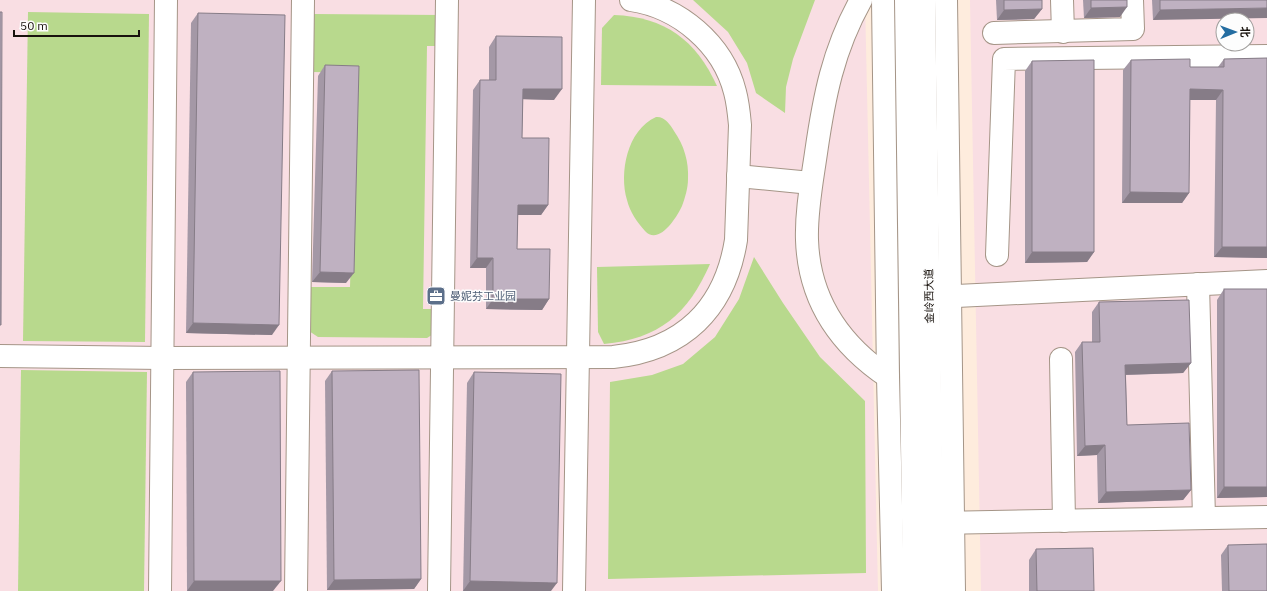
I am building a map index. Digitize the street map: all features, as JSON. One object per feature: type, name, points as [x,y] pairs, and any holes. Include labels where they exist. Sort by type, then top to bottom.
[{"type":"street","points":[[160,591],[166,0]]},
{"type":"street","points":[[296,591],[303,0]]},
{"type":"street","points":[[438,591],[448,0]]},
{"type":"street","points":[[574,591],[584,0]]},
{"type":"street","points":[[0,356],[163,358],[613,357],[644,352],[672,340],[699,320],[710,306],[728,275],[733,258],[736,240],[740,125],[738,108],[735,90],[720,58],[710,44],[685,21],[670,12],[655,6],[631,0]]},
{"type":"street","points":[[861,0],[842,39],[829,79],[820,120],[807,239],[811,274],[816,291],[833,325],[858,354],[888,377]]},
{"type":"street","points":[[883,0],[888,377],[893,591]]},
{"type":"street","name":"金岭西大道","points":[[906,0],[914,591]]},
{"type":"street","name":"金岭西大道","points":[[924,0],[933,591]]},
{"type":"street","points":[[946,0],[954,591]]},
{"type":"street","points":[[1062,0],[1063,32]]},
{"type":"street","points":[[994,34],[1132,29],[1132,0]]},
{"type":"street","points":[[997,255],[1004,59],[1267,56]]},
{"type":"street","points":[[738,176],[812,183]]},
{"type":"street","points":[[929,297],[1267,281]]},
{"type":"street","points":[[1198,284],[1204,518]]},
{"type":"street","points":[[1061,359],[1064,521]]},
{"type":"street","points":[[931,523],[1267,517]]},
{"type":"shaded area","name":"曼妮芬工业园","points":[[0,0],[865,0],[878,591],[0,591]]},
{"type":"shaded area","points":[[970,0],[1267,0],[1267,591],[981,591]]},
{"type":"green space","points":[[693,0],[815,0],[793,59],[786,87],[785,113],[756,93],[747,63],[728,32]]},
{"type":"green space","points":[[28,12],[149,14],[145,342],[23,341]]},
{"type":"green space","points":[[314,14],[441,15],[441,46],[427,46],[423,309],[435,309],[435,333],[427,338],[318,337],[309,331],[310,287],[350,287],[356,73],[313,72]]},
{"type":"green space","points":[[614,15],[649,20],[677,34],[689,44],[699,56],[709,70],[717,86],[601,85],[602,28]]},
{"type":"green space","points":[[656,117],[662,118],[671,126],[681,142],[688,166],[688,182],[682,206],[672,223],[662,233],[650,235],[645,231],[632,213],[627,200],[624,177],[625,165],[632,142],[646,123]]},
{"type":"green space","points":[[754,257],[820,357],[865,401],[866,573],[608,579],[610,382],[652,375],[683,364],[715,337],[739,299]]},
{"type":"green space","points":[[710,264],[692,297],[669,321],[656,330],[641,336],[604,344],[598,332],[597,267]]},
{"type":"green space","points":[[21,370],[147,372],[144,591],[18,591]]},
{"type":"building","points":[[1004,0],[1042,0],[1042,9],[1004,10]]},
{"type":"building","points":[[1091,0],[1127,0],[1127,7],[1091,8]]},
{"type":"building","points":[[1160,0],[1267,0],[1267,8],[1160,10]]},
{"type":"building","points":[[0,12],[2,12],[1,325],[0,325]]},
{"type":"building","points":[[198,13],[285,15],[279,325],[193,323]]},
{"type":"building","points":[[496,36],[562,37],[562,89],[523,89],[522,138],[549,138],[548,205],[518,205],[517,249],[550,249],[549,299],[493,299],[493,258],[477,258],[480,80],[496,80]]},
{"type":"building","points":[[1267,58],[1267,247],[1222,247],[1223,90],[1190,89],[1189,193],[1130,192],[1131,60],[1190,59],[1190,67],[1224,67],[1224,59]]},
{"type":"building","points":[[1094,60],[1094,252],[1032,252],[1032,61]]},
{"type":"building","points":[[325,65],[359,66],[354,273],[320,272]]},
{"type":"building","points":[[1224,289],[1267,289],[1267,487],[1224,487]]},
{"type":"building","points":[[1189,300],[1191,363],[1125,365],[1127,425],[1189,423],[1191,490],[1106,492],[1105,445],[1085,446],[1082,342],[1100,342],[1099,302]]},
{"type":"building","points":[[419,370],[421,579],[334,580],[332,371]]},
{"type":"building","points":[[280,371],[281,581],[194,581],[193,372]]},
{"type":"building","points":[[474,372],[561,374],[557,583],[470,581]]},
{"type":"building","points":[[1267,544],[1267,591],[1229,591],[1228,545]]},
{"type":"building","points":[[1093,548],[1094,591],[1037,591],[1036,549]]},
{"type":"place","name":"曼妮芬工业园","points":[[436,296]]}]
